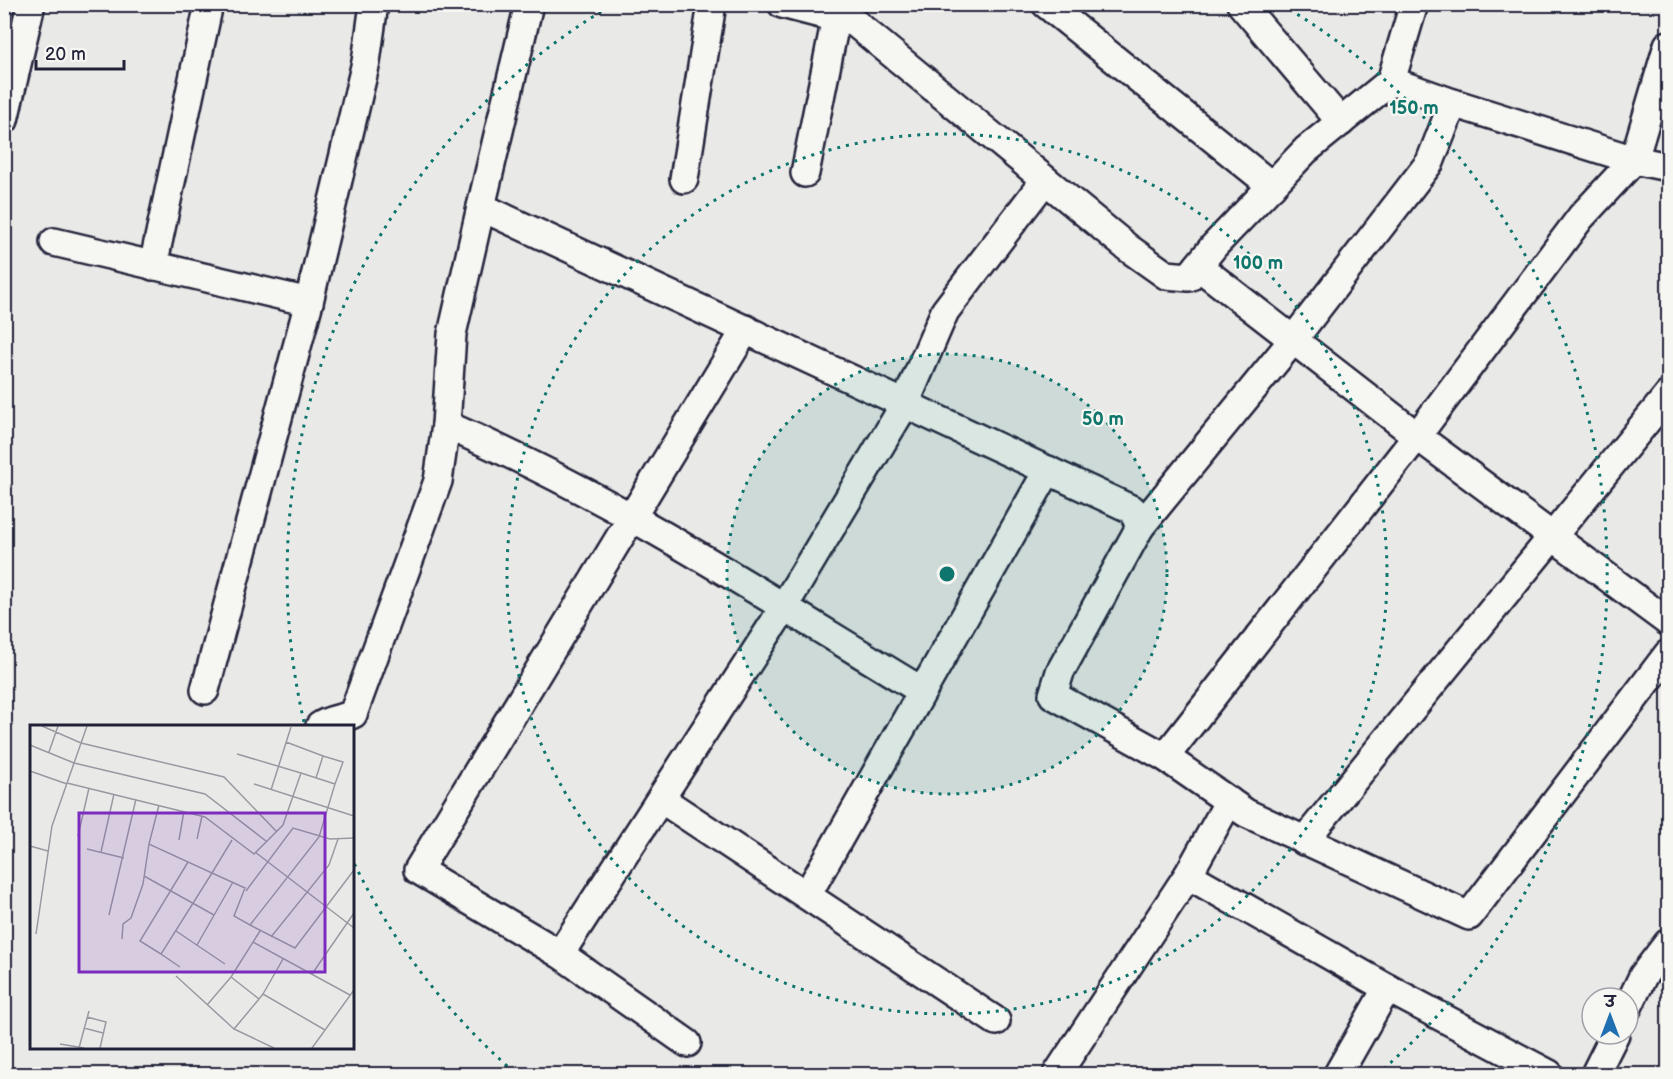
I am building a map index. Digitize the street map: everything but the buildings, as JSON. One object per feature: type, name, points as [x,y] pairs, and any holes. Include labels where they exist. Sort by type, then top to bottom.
[{"type":"street","points":[[4,120],[31,4]]},
{"type":"street","points":[[153,266],[209,4]]},
{"type":"street","points":[[205,690],[309,302],[366,62],[374,4]]},
{"type":"street","points":[[322,725],[353,714],[438,481],[446,425],[452,334],[529,4]]},
{"type":"street","points":[[684,179],[712,4]]},
{"type":"street","points":[[782,4],[855,23],[1045,180],[1166,275],[1189,277],[1306,150],[1391,81],[1414,4]]},
{"type":"street","points":[[1046,4],[1272,186]]},
{"type":"street","points":[[1241,4],[1341,122]]},
{"type":"street","points":[[805,173],[836,18]]},
{"type":"street","points":[[1165,757],[1417,436],[1581,217],[1634,160],[1668,45]]},
{"type":"street","points":[[1391,81],[1634,160],[1668,167]]},
{"type":"street","points":[[1453,103],[1430,162],[1293,340],[1140,527],[1060,672],[1053,695],[1165,757],[1246,813],[1469,916],[1668,654]]},
{"type":"street","points":[[560,954],[783,607],[905,404],[945,311],[1045,180]]},
{"type":"street","points":[[481,207],[1133,510],[1140,527]]},
{"type":"street","points":[[54,242],[309,302]]},
{"type":"street","points":[[1198,266],[1417,436],[1668,622]]},
{"type":"street","points":[[687,1043],[560,954],[418,870],[746,329]]},
{"type":"street","points":[[1304,841],[1668,395]]},
{"type":"street","points":[[446,425],[501,448],[633,516],[922,691]]},
{"type":"street","points":[[807,895],[1048,470]]},
{"type":"street","points":[[661,798],[996,1021]]},
{"type":"street","points":[[1057,1074],[1188,875],[1229,801]]},
{"type":"street","points":[[1188,875],[1387,988],[1549,1074]]},
{"type":"street","points":[[1638,986],[1668,943]]},
{"type":"street","points":[[1338,1074],[1387,988]]},
{"type":"street","points":[[1595,1074],[1609,1046]]}]
